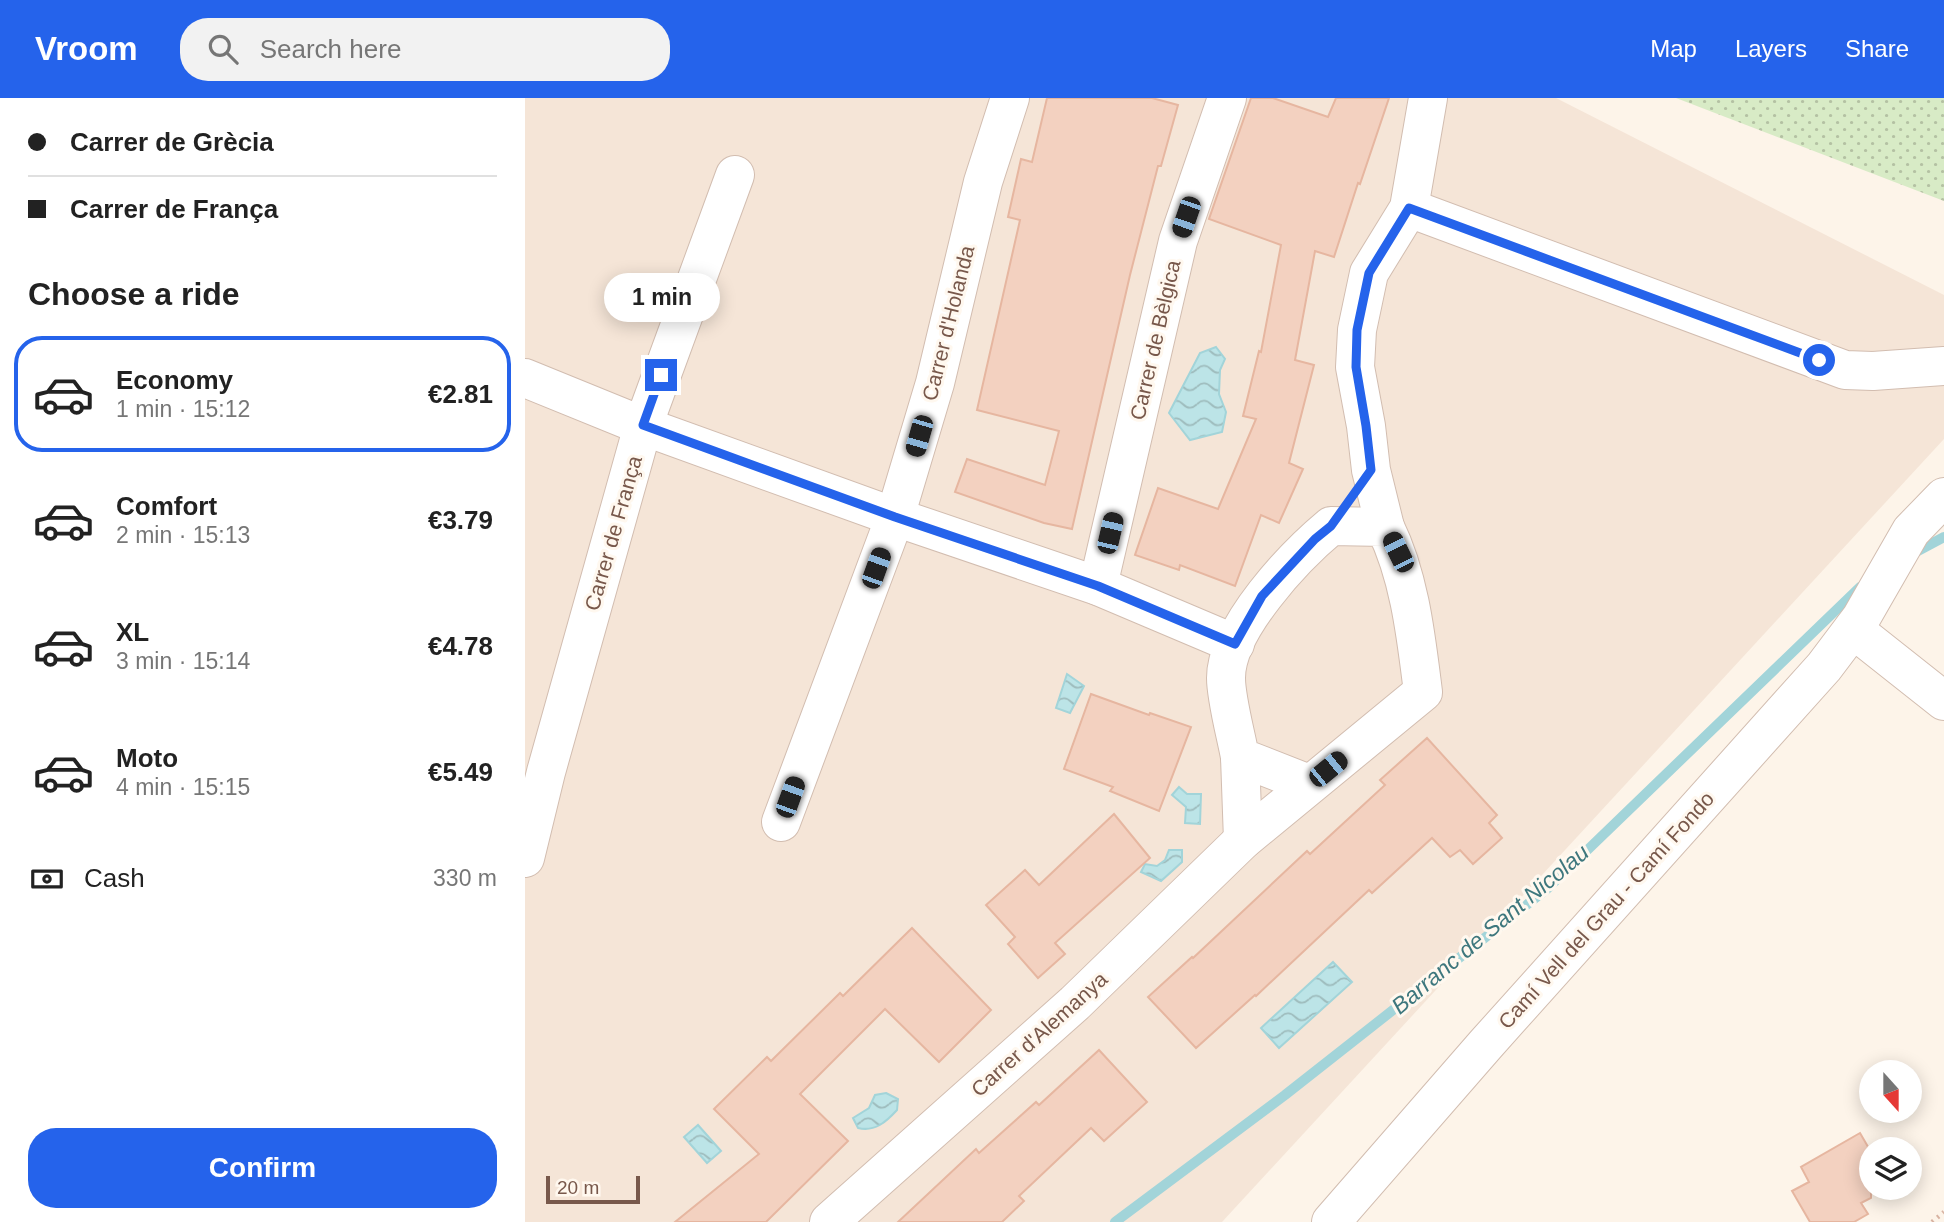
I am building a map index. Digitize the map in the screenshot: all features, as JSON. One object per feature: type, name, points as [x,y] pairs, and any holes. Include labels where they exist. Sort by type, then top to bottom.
[{"type":"street","name":"Carrer d'Holanda","points":[[781,822],[895,517],[935,383],[983,182],[1010,98]]},
{"type":"street","name":"Carrer de Bèlgica","points":[[1098,586],[1178,241],[1227,98]]},
{"type":"street","points":[[1240,757],[1310,784],[1423,692],[1415,632],[1398,552],[1385,527],[1371,470],[1356,367],[1357,330],[1369,273],[1409,208],[1428,98]]},
{"type":"street","name":"Carrer de França","points":[[525,858],[643,425],[735,175]]},
{"type":"street","points":[[1409,208],[1845,369],[1873,371],[1944,366]]},
{"type":"street","points":[[525,378],[643,425],[895,517],[1098,586],[1235,644]]},
{"type":"street","points":[[1243,840],[1240,757],[1226,677],[1235,644],[1262,596],[1315,539],[1331,526],[1371,470]]},
{"type":"street","name":"Camí Vell del Grau - Camí Fondo","points":[[1331,1222],[1823,667],[1853,629],[1911,531],[1944,497]]},
{"type":"street","points":[[1331,526],[1385,527]]},
{"type":"street","points":[[1853,629],[1944,701]]},
{"type":"street","name":"Carrer d'Alemanya","points":[[829,1222],[1075,1003],[1243,840],[1310,784]]},
{"type":"path","points":[[1932,1222],[1944,1212]]},
{"type":"shaded area","points":[[525,98],[1556,98],[1944,295],[1944,439],[1222,1222],[525,1222]]},
{"type":"green space","points":[[1676,98],[1944,98],[1944,201]]},
{"type":"water","points":[[1216,347],[1225,359],[1220,370],[1219,394],[1226,412],[1222,432],[1190,440],[1169,413],[1200,353]]},
{"type":"water","points":[[1067,674],[1084,686],[1070,713],[1056,708]]},
{"type":"water","points":[[1179,787],[1187,794],[1201,794],[1200,824],[1185,823],[1186,807],[1172,795]]},
{"type":"water","points":[[1169,850],[1182,850],[1182,862],[1161,881],[1141,872],[1145,864],[1157,866],[1165,860]]},
{"type":"water","points":[[1333,962],[1352,982],[1279,1048],[1261,1028]]},
{"type":"water","points":[[886,1093],[898,1099],[897,1110],[880,1125],[870,1129],[858,1128],[853,1118],[869,1108],[875,1095]]},
{"type":"water","points":[[698,1125],[721,1151],[707,1163],[684,1137]]},
{"type":"building","points":[[1047,98],[1152,98],[1178,105],[1161,166],[1158,166],[1130,275],[1072,529],[1044,523],[955,492],[967,459],[1045,485],[1059,431],[977,410],[1020,220],[1008,217],[1021,159],[1032,162]]},
{"type":"building","points":[[1251,98],[1273,98],[1328,117],[1336,98],[1389,98],[1334,257],[1315,251],[1295,360],[1314,365],[1289,463],[1303,469],[1279,523],[1261,515],[1235,586],[1180,565],[1179,570],[1135,555],[1158,488],[1218,509],[1256,419],[1243,416],[1259,351],[1261,352],[1281,245],[1209,219]]},
{"type":"building","points":[[1091,694],[1191,727],[1159,811],[1110,791],[1113,787],[1064,769]]},
{"type":"building","points":[[1427,738],[1497,815],[1489,823],[1502,838],[1473,864],[1460,850],[1450,857],[1432,838],[1372,893],[1369,890],[1196,1048],[1148,997],[1307,851],[1310,854],[1385,785],[1380,780]]},
{"type":"building","points":[[1114,814],[1150,858],[1055,943],[1065,954],[1038,978],[1008,944],[1015,937],[986,905],[1025,870],[1039,885]]},
{"type":"building","points":[[912,928],[991,1010],[939,1062],[885,1009],[800,1094],[848,1141],[766,1222],[675,1222],[759,1154],[714,1109],[767,1057],[771,1061],[840,993],[843,996]]},
{"type":"building","points":[[1099,1050],[1147,1102],[1104,1141],[1091,1128],[1019,1196],[1024,1201],[1002,1222],[898,1222],[976,1149],[979,1153],[1036,1102],[1039,1105]]},
{"type":"building","points":[[1860,1133],[1862,1137],[1859,1137],[1859,1200],[1867,1200],[1861,1203],[1868,1214],[1854,1222],[1810,1222],[1792,1191],[1809,1182],[1801,1167]]},
{"type":"waterway","name":"Barranc de Sant Nicolau","points":[[1914,553],[1944,537]]},
{"type":"waterway","name":"Barranc de Sant Nicolau","points":[[1115,1222],[1285,1095],[1548,888],[1860,587]]},
{"type":"route","points":[[661,375],[643,425],[895,517],[1098,586],[1235,644],[1262,596],[1315,539],[1331,526],[1371,470],[1356,367],[1357,330],[1369,273],[1409,208],[1819,360]]}]
